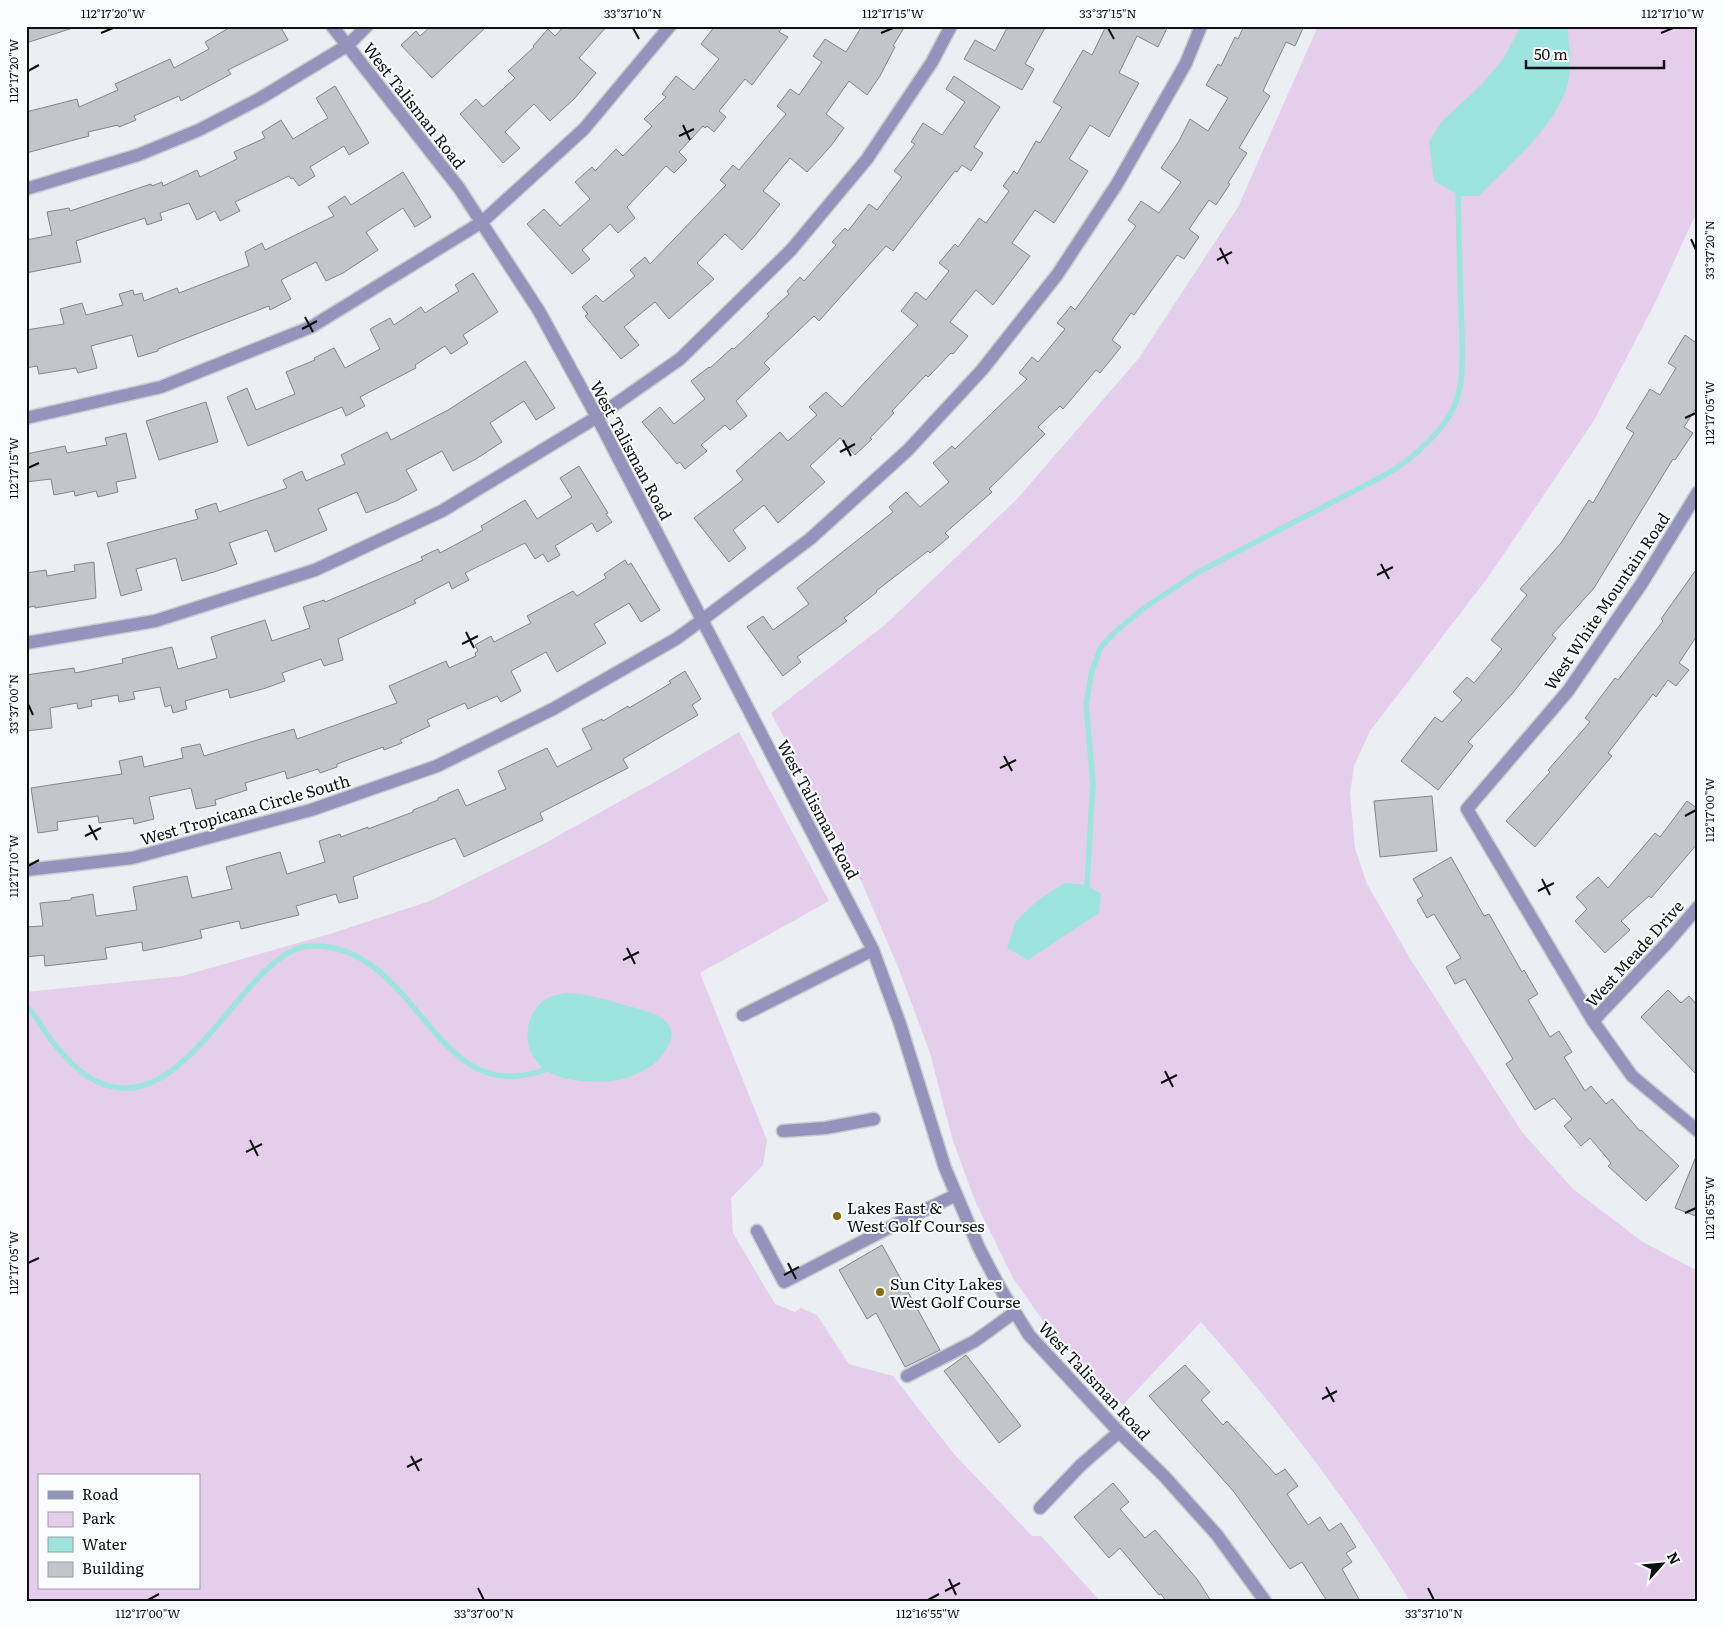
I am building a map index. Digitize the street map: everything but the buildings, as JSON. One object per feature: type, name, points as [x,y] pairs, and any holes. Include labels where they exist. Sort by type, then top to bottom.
[{"type":"street","name":"West Talisman Road","points":[[332,26],[429,148],[482,222],[539,311],[598,417],[873,950],[900,1024],[936,1140],[956,1195],[979,1248],[1015,1312],[1029,1335],[1119,1432],[1164,1476],[1217,1535],[1265,1601]]},
{"type":"street","points":[[26,189],[138,155],[199,130],[259,99],[348,45],[367,26]]},
{"type":"street","points":[[26,418],[162,386],[311,327],[482,222],[584,129],[670,26]]},
{"type":"street","points":[[26,643],[155,621],[315,570],[442,511],[598,417],[680,359],[792,250],[867,159],[932,62],[951,26]]},
{"type":"street","name":"West Tropicana Circle South","points":[[26,870],[132,858],[311,810],[437,766],[553,709],[676,639],[817,532],[908,450],[982,370],[1057,275],[1117,184],[1186,63],[1201,26]]},
{"type":"street","name":"West White Mountain Road","points":[[1698,492],[1642,582],[1568,691],[1467,809],[1593,1021],[1632,1076],[1698,1131]]},
{"type":"street","name":"West Meade Drive","points":[[1593,1021],[1667,943],[1698,907]]},
{"type":"street","points":[[743,1016],[873,950]]},
{"type":"street","points":[[783,1130],[825,1128],[874,1119]]},
{"type":"street","points":[[757,1230],[784,1282],[956,1195]]},
{"type":"street","points":[[907,1376],[975,1341],[1015,1312]]},
{"type":"street","points":[[1040,1508],[1081,1465],[1119,1432]]},
{"type":"green space","points":[[1318,26],[1698,26],[1698,209],[1656,301],[1593,422],[1489,576],[1370,731],[1354,766],[1350,794],[1355,848],[1367,884],[1411,960],[1522,1132],[1573,1189],[1643,1242],[1698,1271],[1698,1601],[1410,1601],[1362,1527],[1312,1457],[1258,1388],[1201,1322],[1123,1405],[1048,1328],[1013,1278],[975,1201],[952,1138],[930,1053],[898,967],[862,883],[771,713],[886,624],[1017,499],[1139,358],[1238,207]]},
{"type":"green space","points":[[739,732],[829,901],[700,973],[767,1140],[763,1165],[731,1198],[733,1233],[775,1304],[795,1312],[801,1308],[817,1315],[849,1364],[893,1376],[954,1454],[1032,1536],[1041,1536],[1100,1601],[26,1601],[26,992],[182,976],[333,933],[430,901],[538,847],[667,775]]},
{"type":"water","points":[[1521,26],[1567,26],[1570,64],[1569,77],[1564,94],[1546,126],[1479,196],[1460,196],[1434,181],[1429,142],[1442,121],[1481,85],[1503,59]]},
{"type":"water","points":[[1065,883],[1087,885],[1101,894],[1099,913],[1028,960],[1007,948],[1016,921],[1038,900]]},
{"type":"water","points":[[565,993],[600,998],[658,1016],[670,1027],[671,1036],[668,1046],[649,1068],[623,1079],[587,1082],[552,1074],[537,1062],[532,1053],[529,1044],[529,1025],[537,1007],[544,1000]]},
{"type":"waterway","points":[[1087,885],[1093,783],[1086,705],[1092,670],[1101,647],[1116,631],[1144,608],[1200,571],[1395,469],[1427,443],[1446,421],[1460,389],[1462,367],[1458,194],[1460,189]]},
{"type":"waterway","points":[[26,1006],[57,1047],[83,1073],[98,1082],[130,1088],[160,1078],[187,1058],[262,974],[286,954],[311,946],[344,951],[372,966],[396,988],[439,1037],[461,1058],[486,1072],[515,1076],[544,1070]]},
{"type":"place","name":"Lakes East & West Golf Courses","points":[[837,1216]]},
{"type":"place","name":"Sun City Lakes West Golf Course","points":[[880,1292]]}]
